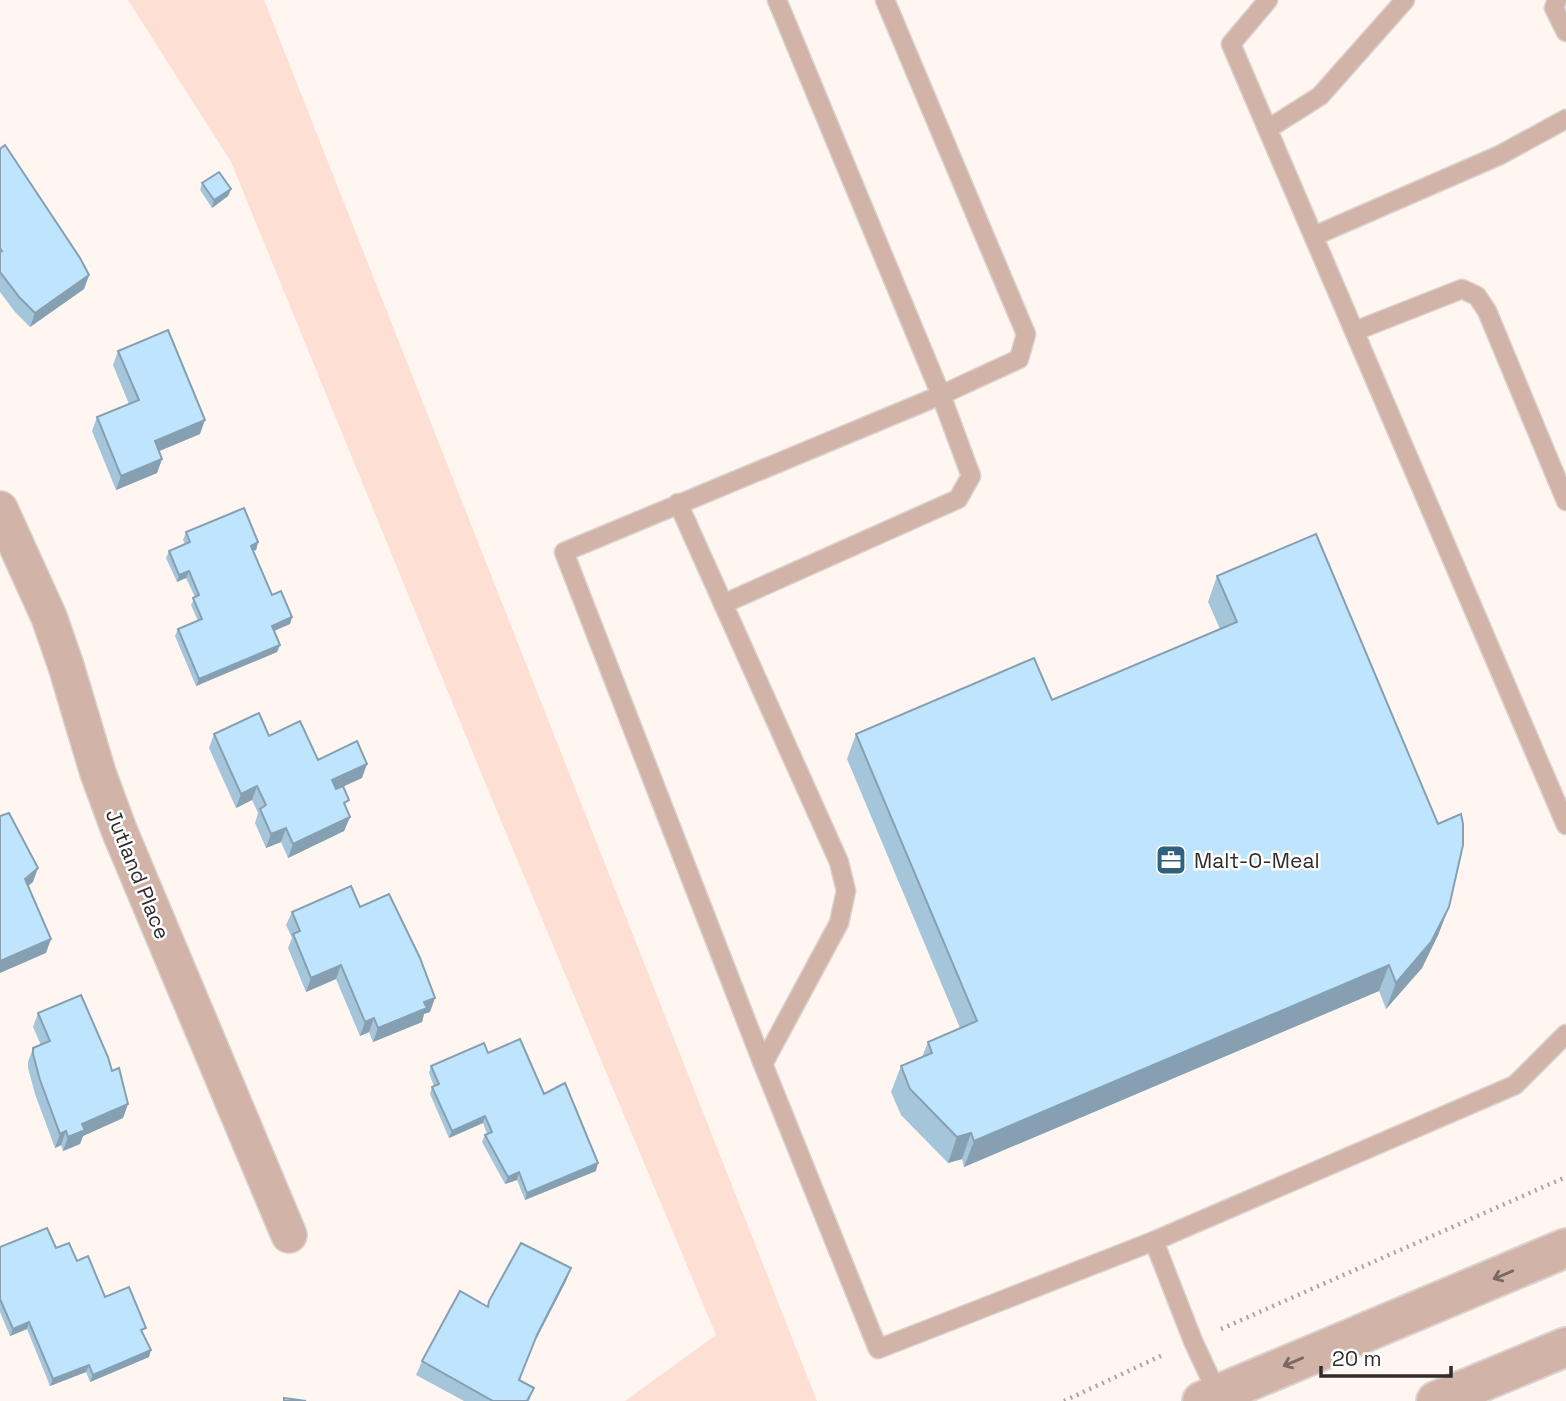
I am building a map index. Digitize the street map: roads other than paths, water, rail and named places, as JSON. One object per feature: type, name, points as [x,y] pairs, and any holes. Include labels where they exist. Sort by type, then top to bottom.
[{"type":"street","name":"Jutland Place","points":[[0,509],[49,617],[98,773],[119,830],[289,1235]]},
{"type":"street","points":[[1213,1399],[1566,1248]]},
{"type":"street","points":[[1436,1401],[1566,1347]]},
{"type":"lane","points":[[723,604],[958,499],[971,476],[941,395],[777,0]]},
{"type":"lane","points":[[885,0],[1026,334],[1019,359],[941,395],[564,552],[763,1064],[878,1349],[1154,1241],[1515,1085],[1566,1034]]},
{"type":"lane","points":[[1268,0],[1231,44],[1566,825]]},
{"type":"lane","points":[[1268,129],[1321,96],[1405,0]]},
{"type":"lane","points":[[1557,0],[1554,8],[1566,32]]},
{"type":"lane","points":[[1314,236],[1500,155],[1566,119]]},
{"type":"lane","points":[[1355,331],[1462,289],[1477,296],[1487,311],[1566,501]]},
{"type":"lane","points":[[678,503],[839,862],[846,891],[839,923],[763,1064]]},
{"type":"lane","points":[[1154,1241],[1213,1399]]},
{"type":"place","name":"Malt-O-Meal","points":[[1171,860]]}]
